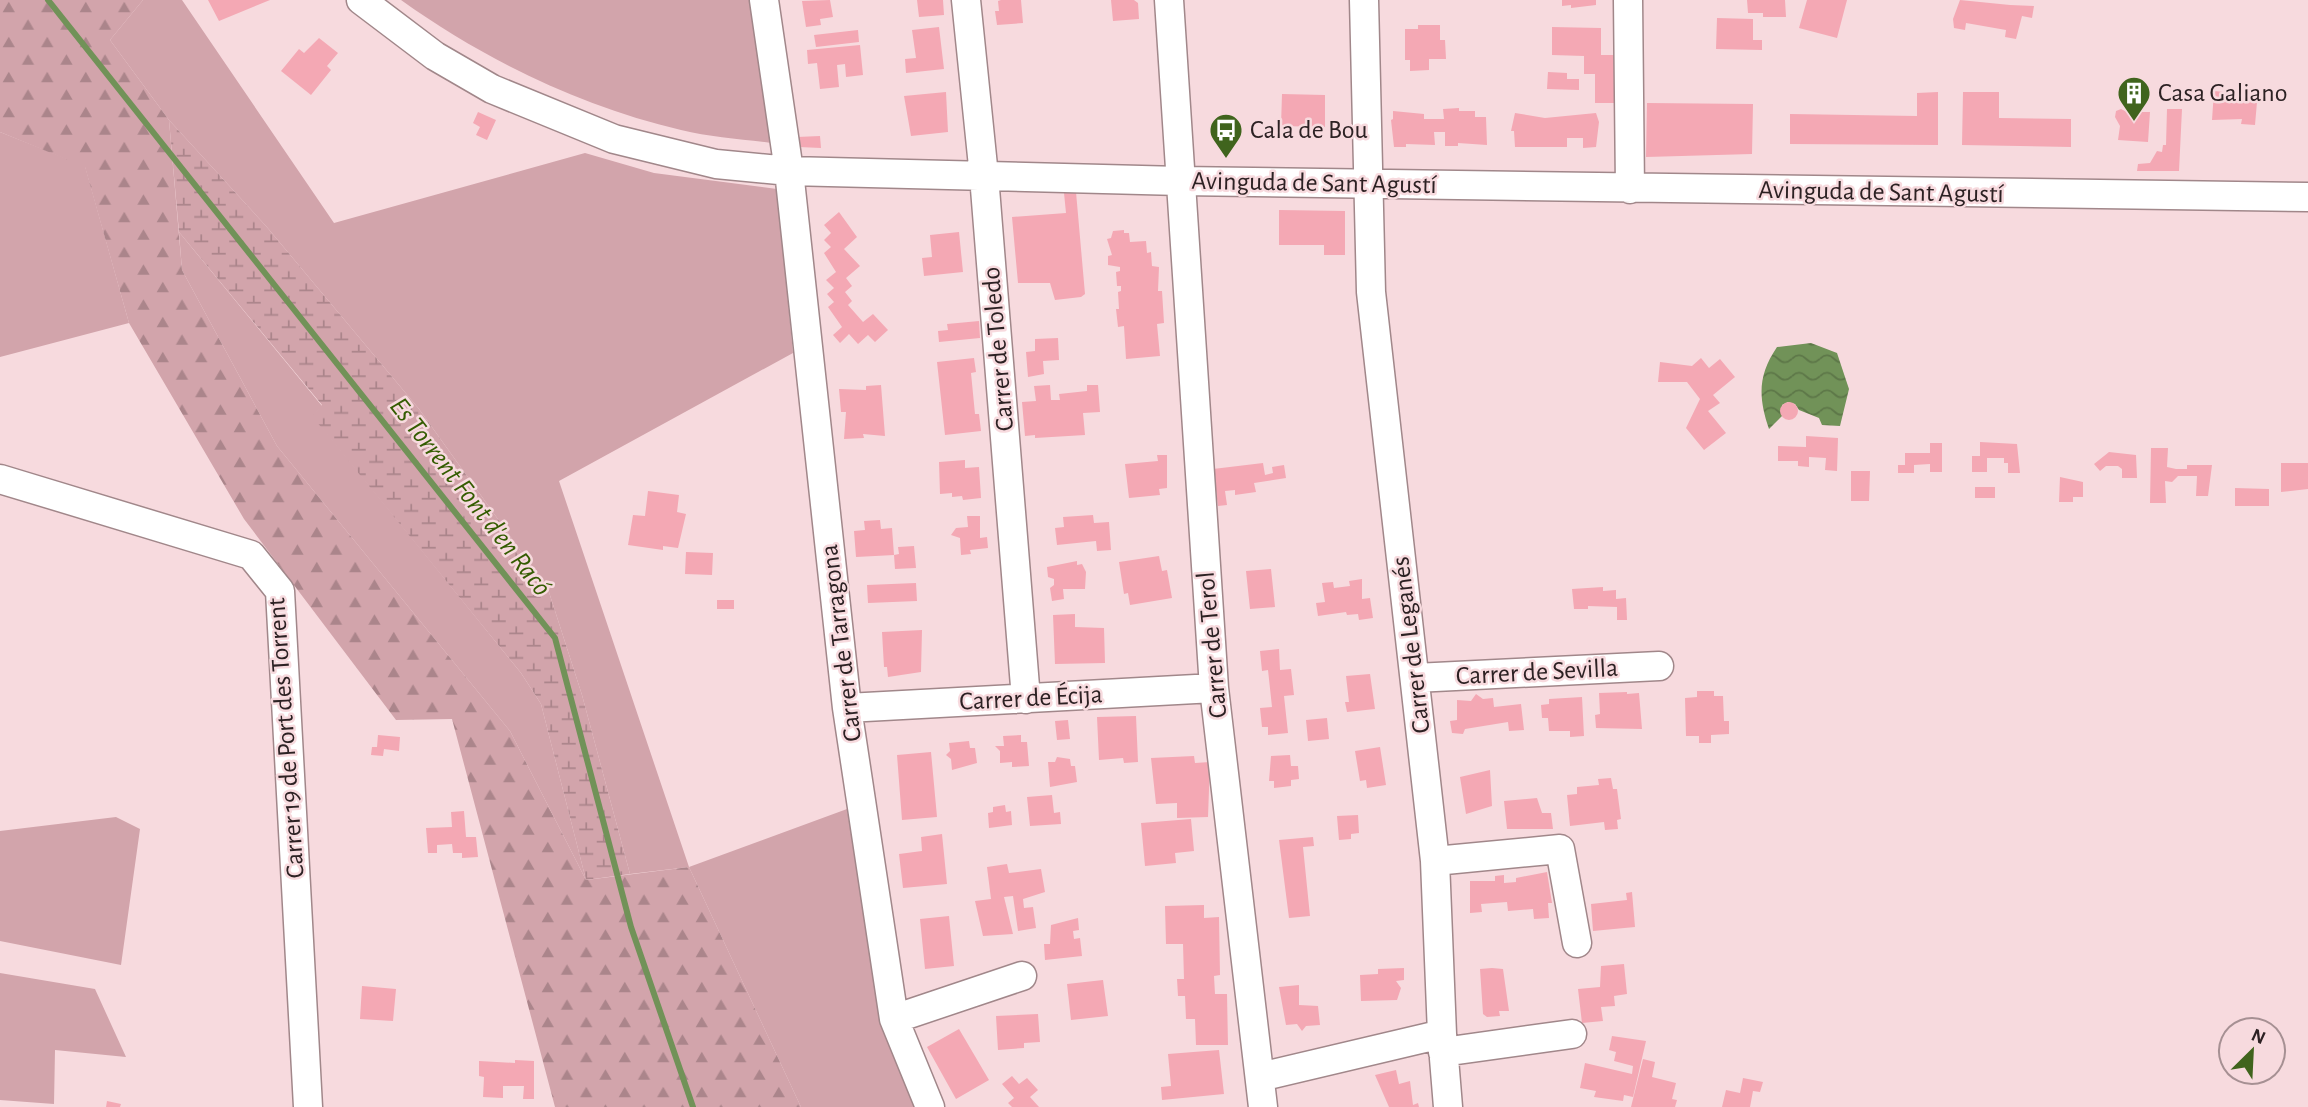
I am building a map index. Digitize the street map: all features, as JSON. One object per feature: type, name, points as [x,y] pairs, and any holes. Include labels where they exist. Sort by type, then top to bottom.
[{"type":"street","name":"Avinguda de Sant Agustí","points":[[361,0],[435,56],[492,89],[550,115],[664,153],[716,163],[789,171],[1630,189],[2308,197]]},
{"type":"street","name":"Carrer de Tarragona","points":[[764,0],[789,171],[847,708],[894,1019],[930,1107]]},
{"type":"street","name":"Carrer de Toledo","points":[[966,0],[984,176],[1026,699]]},
{"type":"street","name":"Carrer de Terol","points":[[1169,0],[1214,688],[1263,1107]]},
{"type":"street","name":"Carrer de Leganés","points":[[1364,0],[1372,304],[1435,861],[1448,1107]]},
{"type":"street","points":[[1628,0],[1630,189]]},
{"type":"street","name":"Carrer 19 de Port des Torrent","points":[[0,479],[251,555],[280,591],[308,1107]]},
{"type":"street","name":"Carrer de Sevilla","points":[[1415,678],[1659,666]]},
{"type":"street","name":"Carrer de Écija","points":[[847,708],[1214,688]]},
{"type":"street","points":[[1435,861],[1560,849],[1577,943]]},
{"type":"street","points":[[894,1019],[1023,976]]},
{"type":"street","points":[[1260,1077],[1443,1043],[1573,1034]]},
{"type":"green space","points":[[0,0],[143,0],[110,40],[169,120],[182,270],[277,446],[510,731],[586,880],[689,867],[801,1107],[555,1107],[452,719],[396,720],[244,519],[129,323],[85,167],[0,132]]},
{"type":"green space","points":[[143,0],[182,0],[334,223],[585,153],[654,173],[777,189],[793,353],[559,481],[689,867],[630,874],[582,695],[548,589],[419,409],[266,226],[169,120],[110,40]]},
{"type":"green space","points":[[401,0],[751,0],[771,143],[681,130],[606,108],[500,61]]},
{"type":"green space","points":[[169,120],[266,226],[419,409],[548,589],[582,695],[630,874],[586,880],[541,704],[521,673],[312,416],[322,405],[179,232]]},
{"type":"green space","points":[[0,132],[85,166],[129,323],[0,357]]},
{"type":"green space","points":[[179,232],[322,406],[313,416],[521,673],[541,704],[586,880],[510,731],[277,446],[182,270]]},
{"type":"green space","points":[[847,809],[883,1025],[916,1107],[801,1107],[689,867]]},
{"type":"green space","points":[[116,817],[140,829],[121,965],[0,941],[0,831]]},
{"type":"green space","points":[[0,973],[95,989],[126,1057],[55,1050],[54,1104],[0,1100]]},
{"type":"water","points":[[1811,343],[1837,353],[1849,389],[1840,426],[1822,425],[1819,418],[1788,402],[1782,405],[1782,416],[1769,429],[1762,396],[1766,367],[1777,347]]},
{"type":"building","points":[[208,0],[270,0],[219,21]]},
{"type":"building","points":[[830,0],[833,17],[820,19],[821,25],[806,27],[802,1]]},
{"type":"building","points":[[917,0],[943,0],[944,15],[919,17]]},
{"type":"building","points":[[1021,0],[1023,23],[997,25],[995,11],[999,11],[998,1]]},
{"type":"building","points":[[1111,0],[1134,0],[1138,3],[1139,19],[1113,21]]},
{"type":"building","points":[[1562,0],[1596,0],[1596,5],[1571,8],[1571,5],[1562,6]]},
{"type":"building","points":[[1747,0],[1785,0],[1786,17],[1763,17],[1763,13],[1748,13]]},
{"type":"building","points":[[1807,0],[1847,0],[1837,38],[1799,28]]},
{"type":"building","points":[[1960,0],[2034,6],[2032,18],[2022,16],[2016,39],[2005,37],[2006,30],[1966,23],[1965,30],[1954,28],[1953,19]]},
{"type":"building","points":[[1717,18],[1753,19],[1753,40],[1762,40],[1762,50],[1716,49]]},
{"type":"building","points":[[1418,25],[1440,25],[1440,40],[1445,40],[1446,59],[1429,59],[1429,70],[1410,71],[1410,60],[1405,60],[1405,29],[1418,29]]},
{"type":"building","points":[[939,27],[944,69],[906,73],[905,59],[916,58],[912,30]]},
{"type":"building","points":[[1552,27],[1601,28],[1601,55],[1614,55],[1614,103],[1595,103],[1595,74],[1584,74],[1584,56],[1552,55]]},
{"type":"building","points":[[858,30],[859,42],[816,47],[814,35]]},
{"type":"building","points":[[319,38],[338,53],[327,66],[331,70],[311,95],[281,71],[299,49],[304,53]]},
{"type":"building","points":[[860,45],[863,75],[846,77],[845,64],[837,65],[839,87],[820,89],[817,63],[808,64],[807,50]]},
{"type":"building","points":[[1548,72],[1567,73],[1567,79],[1579,79],[1579,90],[1547,89]]},
{"type":"building","points":[[2214,91],[2224,92],[2223,99],[2257,102],[2255,125],[2241,124],[2242,119],[2212,120]]},
{"type":"building","points":[[946,92],[948,132],[911,136],[904,96]]},
{"type":"building","points":[[1938,92],[1938,145],[1790,144],[1790,114],[1917,116],[1917,93]]},
{"type":"building","points":[[1963,92],[1999,92],[1999,118],[2071,119],[2071,147],[1962,145]]},
{"type":"building","points":[[1282,94],[1325,95],[1325,127],[1281,126]]},
{"type":"building","points":[[1647,103],[1753,104],[1752,154],[1646,157]]},
{"type":"building","points":[[1459,108],[1459,111],[1475,111],[1475,117],[1486,117],[1487,145],[1458,143],[1458,146],[1445,146],[1445,132],[1434,132],[1435,145],[1406,144],[1406,147],[1394,147],[1391,120],[1393,111],[1424,114],[1424,119],[1444,119],[1443,109]]},
{"type":"building","name":"Casa Galiano","points":[[2121,109],[2127,112],[2150,112],[2148,142],[2118,140],[2120,126],[2115,117],[2116,111]]},
{"type":"building","points":[[2167,109],[2182,109],[2179,171],[2137,171],[2138,164],[2150,163],[2157,151],[2162,152],[2163,145],[2166,145]]},
{"type":"building","points":[[478,112],[496,120],[487,140],[476,135],[480,127],[473,123]]},
{"type":"building","points":[[1515,113],[1545,118],[1596,113],[1599,122],[1596,147],[1583,148],[1583,138],[1567,138],[1567,147],[1515,147],[1514,131],[1511,131]]},
{"type":"building","points":[[820,136],[821,148],[799,147],[797,137]]},
{"type":"building","points":[[1076,192],[1085,294],[1081,297],[1055,300],[1050,283],[1018,283],[1012,217],[1066,213],[1064,193]]},
{"type":"building","points":[[1279,210],[1345,211],[1345,255],[1324,255],[1324,245],[1279,245]]},
{"type":"building","points":[[839,212],[857,237],[844,249],[860,266],[846,278],[852,286],[845,292],[852,301],[848,305],[863,322],[873,314],[888,330],[875,342],[868,335],[858,344],[849,334],[840,343],[833,335],[842,327],[828,307],[834,302],[827,294],[834,288],[826,280],[836,272],[824,253],[831,247],[824,240],[831,233],[824,225]]},
{"type":"building","points":[[1124,230],[1124,233],[1129,233],[1130,242],[1146,241],[1147,253],[1151,252],[1152,266],[1159,267],[1158,291],[1162,291],[1164,323],[1157,324],[1160,356],[1126,359],[1124,326],[1118,327],[1116,309],[1119,309],[1118,292],[1121,291],[1121,286],[1117,286],[1116,272],[1120,271],[1120,267],[1108,265],[1108,256],[1112,255],[1107,239],[1111,238],[1113,231]]},
{"type":"building","points":[[959,232],[963,272],[924,276],[922,258],[932,257],[930,235]]},
{"type":"building","points":[[979,321],[980,338],[939,342],[938,331],[948,330],[947,324]]},
{"type":"building","points":[[1058,338],[1059,360],[1043,361],[1044,374],[1028,377],[1026,352],[1035,351],[1035,339]]},
{"type":"building","points":[[974,358],[976,372],[971,373],[975,414],[979,414],[981,431],[945,435],[937,362]]},
{"type":"building","points":[[1701,358],[1709,368],[1720,359],[1735,377],[1713,395],[1720,403],[1708,411],[1726,433],[1704,450],[1686,428],[1700,399],[1687,382],[1658,382],[1660,362],[1692,366]]},
{"type":"building","points":[[881,385],[885,436],[863,434],[864,438],[844,439],[846,412],[841,412],[839,389],[866,390],[866,386]]},
{"type":"building","points":[[1050,385],[1051,400],[1060,400],[1059,394],[1087,391],[1087,385],[1098,385],[1100,412],[1083,413],[1085,435],[1035,438],[1035,435],[1025,436],[1022,402],[1036,401],[1034,386]]},
{"type":"building","points":[[1789,402],[1795,405],[1798,411],[1795,417],[1789,420],[1783,417],[1780,411],[1783,405]]},
{"type":"building","points":[[1806,436],[1838,438],[1837,471],[1825,470],[1826,458],[1809,457],[1809,467],[1798,466],[1798,461],[1778,461],[1778,446],[1806,447]]},
{"type":"building","points":[[1980,442],[2017,444],[2020,473],[2008,473],[2008,463],[2004,463],[2004,458],[1987,458],[1987,472],[1972,472],[1972,456],[1980,456]]},
{"type":"building","points":[[1930,443],[1942,443],[1942,472],[1930,472],[1930,464],[1914,465],[1914,473],[1898,473],[1898,465],[1905,465],[1905,453],[1930,453]]},
{"type":"building","points":[[2151,448],[2168,448],[2167,467],[2187,469],[2187,465],[2212,465],[2208,496],[2196,496],[2197,476],[2178,476],[2172,482],[2165,481],[2166,503],[2150,503]]},
{"type":"building","points":[[2109,452],[2136,455],[2137,478],[2122,478],[2122,469],[2118,466],[2106,466],[2100,471],[2094,464]]},
{"type":"building","points":[[1157,455],[1167,455],[1167,488],[1159,489],[1160,495],[1129,498],[1125,464],[1158,461]]},
{"type":"building","points":[[965,460],[965,468],[979,467],[981,498],[963,500],[962,496],[952,497],[952,493],[940,494],[939,462]]},
{"type":"building","points":[[1263,463],[1265,475],[1273,473],[1272,467],[1284,465],[1286,478],[1254,483],[1256,492],[1235,495],[1235,490],[1225,491],[1227,505],[1218,506],[1213,469]]},
{"type":"building","points":[[2281,463],[2308,463],[2308,489],[2281,492]]},
{"type":"building","points":[[1851,471],[1870,471],[1869,501],[1851,501]]},
{"type":"building","points":[[2060,477],[2083,482],[2083,497],[2073,497],[2073,502],[2059,502]]},
{"type":"building","points":[[1975,487],[1995,487],[1995,498],[1975,498]]},
{"type":"building","points":[[2235,488],[2269,489],[2269,506],[2235,506]]},
{"type":"building","points":[[648,491],[679,495],[677,512],[686,514],[678,548],[663,546],[663,550],[628,545],[633,515],[645,516]]},
{"type":"building","points":[[1093,515],[1094,523],[1109,522],[1111,550],[1097,551],[1096,541],[1057,545],[1055,528],[1064,527],[1063,517]]},
{"type":"building","points":[[967,516],[980,516],[980,538],[987,537],[988,548],[970,550],[971,554],[961,555],[960,538],[951,535],[956,528],[968,527]]},
{"type":"building","points":[[880,520],[881,529],[892,528],[894,555],[856,557],[854,531],[865,530],[864,521]]},
{"type":"building","points":[[914,546],[916,568],[895,569],[894,555],[899,554],[898,547]]},
{"type":"building","points":[[686,552],[713,553],[712,575],[685,574]]},
{"type":"building","points":[[1159,556],[1162,571],[1167,570],[1172,598],[1130,605],[1128,593],[1124,594],[1119,562]]},
{"type":"building","points":[[1077,561],[1077,565],[1082,564],[1086,572],[1085,589],[1063,589],[1064,599],[1052,601],[1050,588],[1054,585],[1054,579],[1048,577],[1047,567]]},
{"type":"building","points":[[1271,569],[1275,607],[1250,609],[1246,571]]},
{"type":"building","points":[[1362,579],[1362,599],[1370,598],[1373,618],[1359,620],[1358,614],[1347,615],[1346,612],[1318,616],[1316,603],[1325,602],[1322,583],[1333,582],[1334,588],[1350,586],[1349,581]]},
{"type":"building","points":[[916,583],[917,601],[868,603],[867,585]]},
{"type":"building","points":[[1603,587],[1603,591],[1616,590],[1616,599],[1626,598],[1627,620],[1617,620],[1617,607],[1588,606],[1588,609],[1574,609],[1572,589]]},
{"type":"building","points":[[717,600],[734,600],[734,609],[717,609]]},
{"type":"building","points":[[1075,614],[1075,627],[1104,628],[1105,663],[1055,664],[1053,615]]},
{"type":"building","points":[[922,630],[921,672],[888,677],[887,667],[884,667],[882,632]]},
{"type":"building","points":[[1279,649],[1280,670],[1291,669],[1294,695],[1284,696],[1288,733],[1268,735],[1268,727],[1262,727],[1260,708],[1272,707],[1268,670],[1262,671],[1260,651]]},
{"type":"building","points":[[1370,674],[1375,709],[1347,712],[1345,702],[1349,702],[1346,676]]},
{"type":"building","points":[[1697,691],[1714,691],[1714,696],[1723,696],[1724,721],[1729,721],[1729,734],[1711,735],[1711,743],[1699,743],[1699,736],[1686,736],[1685,698],[1697,697]]},
{"type":"building","points":[[1599,693],[1639,693],[1642,729],[1596,728],[1595,715],[1600,714]]},
{"type":"building","points":[[1476,694],[1483,699],[1493,698],[1494,707],[1521,704],[1524,730],[1509,731],[1508,722],[1465,729],[1463,734],[1452,733],[1450,721],[1457,720],[1457,700],[1471,701]]},
{"type":"building","points":[[1582,697],[1584,736],[1570,737],[1570,731],[1549,731],[1548,718],[1542,718],[1541,705],[1549,704],[1549,699]]},
{"type":"building","points":[[1136,716],[1138,762],[1124,763],[1123,758],[1099,760],[1097,717]]},
{"type":"building","points":[[1327,718],[1329,739],[1308,741],[1306,720]]},
{"type":"building","points":[[1068,720],[1070,739],[1057,740],[1055,721]]},
{"type":"building","points":[[378,735],[400,737],[399,751],[384,749],[383,756],[371,755],[372,747],[377,747]]},
{"type":"building","points":[[1021,735],[1021,742],[1027,742],[1029,766],[1012,767],[1012,762],[1000,763],[1000,751],[995,746],[1004,746],[1003,736]]},
{"type":"building","points":[[969,741],[970,748],[975,748],[977,763],[952,770],[951,759],[946,755],[950,751],[949,743]]},
{"type":"building","points":[[1380,747],[1386,785],[1367,788],[1366,780],[1360,781],[1355,751]]},
{"type":"building","points":[[931,752],[937,817],[902,820],[897,755]]},
{"type":"building","points":[[1290,755],[1291,766],[1298,766],[1299,779],[1291,780],[1291,786],[1274,788],[1274,781],[1269,781],[1271,756]]},
{"type":"building","points":[[1194,756],[1195,763],[1210,762],[1208,817],[1177,818],[1177,803],[1156,804],[1151,758]]},
{"type":"building","points":[[1057,757],[1070,759],[1071,766],[1075,766],[1077,782],[1050,787],[1048,762],[1055,762]]},
{"type":"building","points":[[1490,770],[1492,806],[1466,814],[1460,777]]},
{"type":"building","points":[[1611,778],[1613,789],[1617,789],[1621,819],[1617,820],[1618,829],[1605,830],[1604,822],[1570,826],[1567,795],[1577,794],[1577,787],[1599,785],[1598,779]]},
{"type":"building","points":[[1052,795],[1054,813],[1060,812],[1061,824],[1030,826],[1027,797]]},
{"type":"building","points":[[1537,798],[1542,813],[1551,813],[1553,829],[1507,829],[1504,801]]},
{"type":"building","points":[[1005,805],[1006,812],[1011,811],[1012,825],[989,828],[988,813],[993,812],[993,807]]},
{"type":"building","points":[[464,811],[466,837],[476,837],[478,857],[462,858],[462,853],[453,853],[452,844],[437,845],[437,853],[428,853],[426,828],[452,827],[451,812]]},
{"type":"building","points":[[1358,815],[1359,833],[1351,834],[1351,839],[1339,840],[1337,816]]},
{"type":"building","points":[[1191,819],[1194,851],[1175,853],[1176,863],[1145,866],[1141,823]]},
{"type":"building","points":[[942,834],[947,884],[903,888],[899,854],[922,851],[921,837]]},
{"type":"building","points":[[1313,837],[1314,846],[1303,847],[1310,916],[1289,918],[1279,840]]},
{"type":"building","points":[[1007,864],[1009,873],[1041,869],[1045,892],[1023,899],[1024,908],[1033,907],[1036,928],[1018,931],[1013,896],[1004,897],[1013,934],[983,936],[975,901],[991,899],[987,867]]},
{"type":"building","points":[[1547,872],[1552,903],[1548,903],[1549,918],[1534,919],[1533,909],[1508,911],[1507,902],[1481,904],[1482,912],[1470,913],[1470,881],[1495,881],[1495,876],[1504,875],[1504,883],[1516,882],[1516,878]]},
{"type":"building","points":[[1632,892],[1635,927],[1593,931],[1591,904],[1627,900],[1626,893]]},
{"type":"building","points":[[1204,905],[1204,918],[1219,917],[1220,975],[1214,976],[1215,994],[1227,994],[1228,1045],[1196,1045],[1195,1019],[1186,1019],[1185,996],[1178,996],[1177,979],[1184,979],[1183,944],[1166,944],[1165,906]]},
{"type":"building","points":[[949,916],[954,966],[925,969],[920,919]]},
{"type":"building","points":[[1078,918],[1079,930],[1073,931],[1074,939],[1080,938],[1082,956],[1045,960],[1044,944],[1050,944],[1051,925]]},
{"type":"building","points":[[1624,964],[1627,994],[1614,996],[1615,1006],[1601,1007],[1603,1021],[1582,1023],[1578,989],[1600,987],[1601,966]]},
{"type":"building","points":[[1404,968],[1404,980],[1396,981],[1401,988],[1397,1000],[1361,1001],[1360,975],[1378,974],[1378,969]]},
{"type":"building","points":[[1480,969],[1503,969],[1509,1011],[1499,1011],[1500,1016],[1487,1017],[1483,1014]]},
{"type":"building","points":[[1103,980],[1108,1016],[1071,1020],[1067,984]]},
{"type":"building","points":[[1299,985],[1299,1005],[1318,1006],[1320,1025],[1306,1026],[1302,1031],[1297,1024],[1286,1025],[1279,987]]},
{"type":"building","points":[[362,986],[396,989],[393,1021],[360,1019]]},
{"type":"building","points":[[1038,1014],[1040,1042],[1024,1043],[1024,1048],[998,1050],[996,1016]]},
{"type":"building","points":[[959,1029],[989,1080],[956,1099],[927,1047]]},
{"type":"building","points":[[1612,1036],[1646,1041],[1633,1097],[1624,1095],[1623,1101],[1594,1097],[1596,1091],[1580,1088],[1585,1063],[1632,1074],[1633,1066],[1614,1061],[1616,1052],[1609,1050]]},
{"type":"building","points":[[1219,1050],[1224,1094],[1162,1100],[1161,1087],[1171,1086],[1168,1054]]},
{"type":"building","points":[[1643,1059],[1655,1062],[1652,1077],[1676,1083],[1672,1099],[1677,1100],[1675,1107],[1631,1107]]},
{"type":"building","points":[[515,1060],[534,1061],[534,1099],[523,1099],[524,1086],[503,1086],[503,1098],[483,1097],[484,1077],[479,1076],[479,1061],[515,1063]]},
{"type":"building","points":[[1396,1070],[1399,1084],[1410,1081],[1413,1105],[1418,1103],[1419,1107],[1389,1107],[1375,1075]]},
{"type":"building","points":[[1012,1076],[1019,1084],[1027,1078],[1038,1090],[1030,1097],[1039,1107],[1012,1107],[1008,1103],[1014,1098],[1002,1084]]},
{"type":"building","points":[[1743,1078],[1763,1082],[1760,1092],[1753,1091],[1750,1107],[1722,1107],[1726,1090],[1740,1093]]},
{"type":"building","points":[[107,1101],[121,1104],[120,1107],[106,1107]]},
{"type":"waterway","name":"Es Torrent Font d'en Racó","points":[[48,0],[555,638],[631,927],[693,1107]]},
{"type":"place","name":"Casa Galiano","points":[[2134,123]]},
{"type":"place","name":"Cala de Bou","points":[[1226,160]]}]
